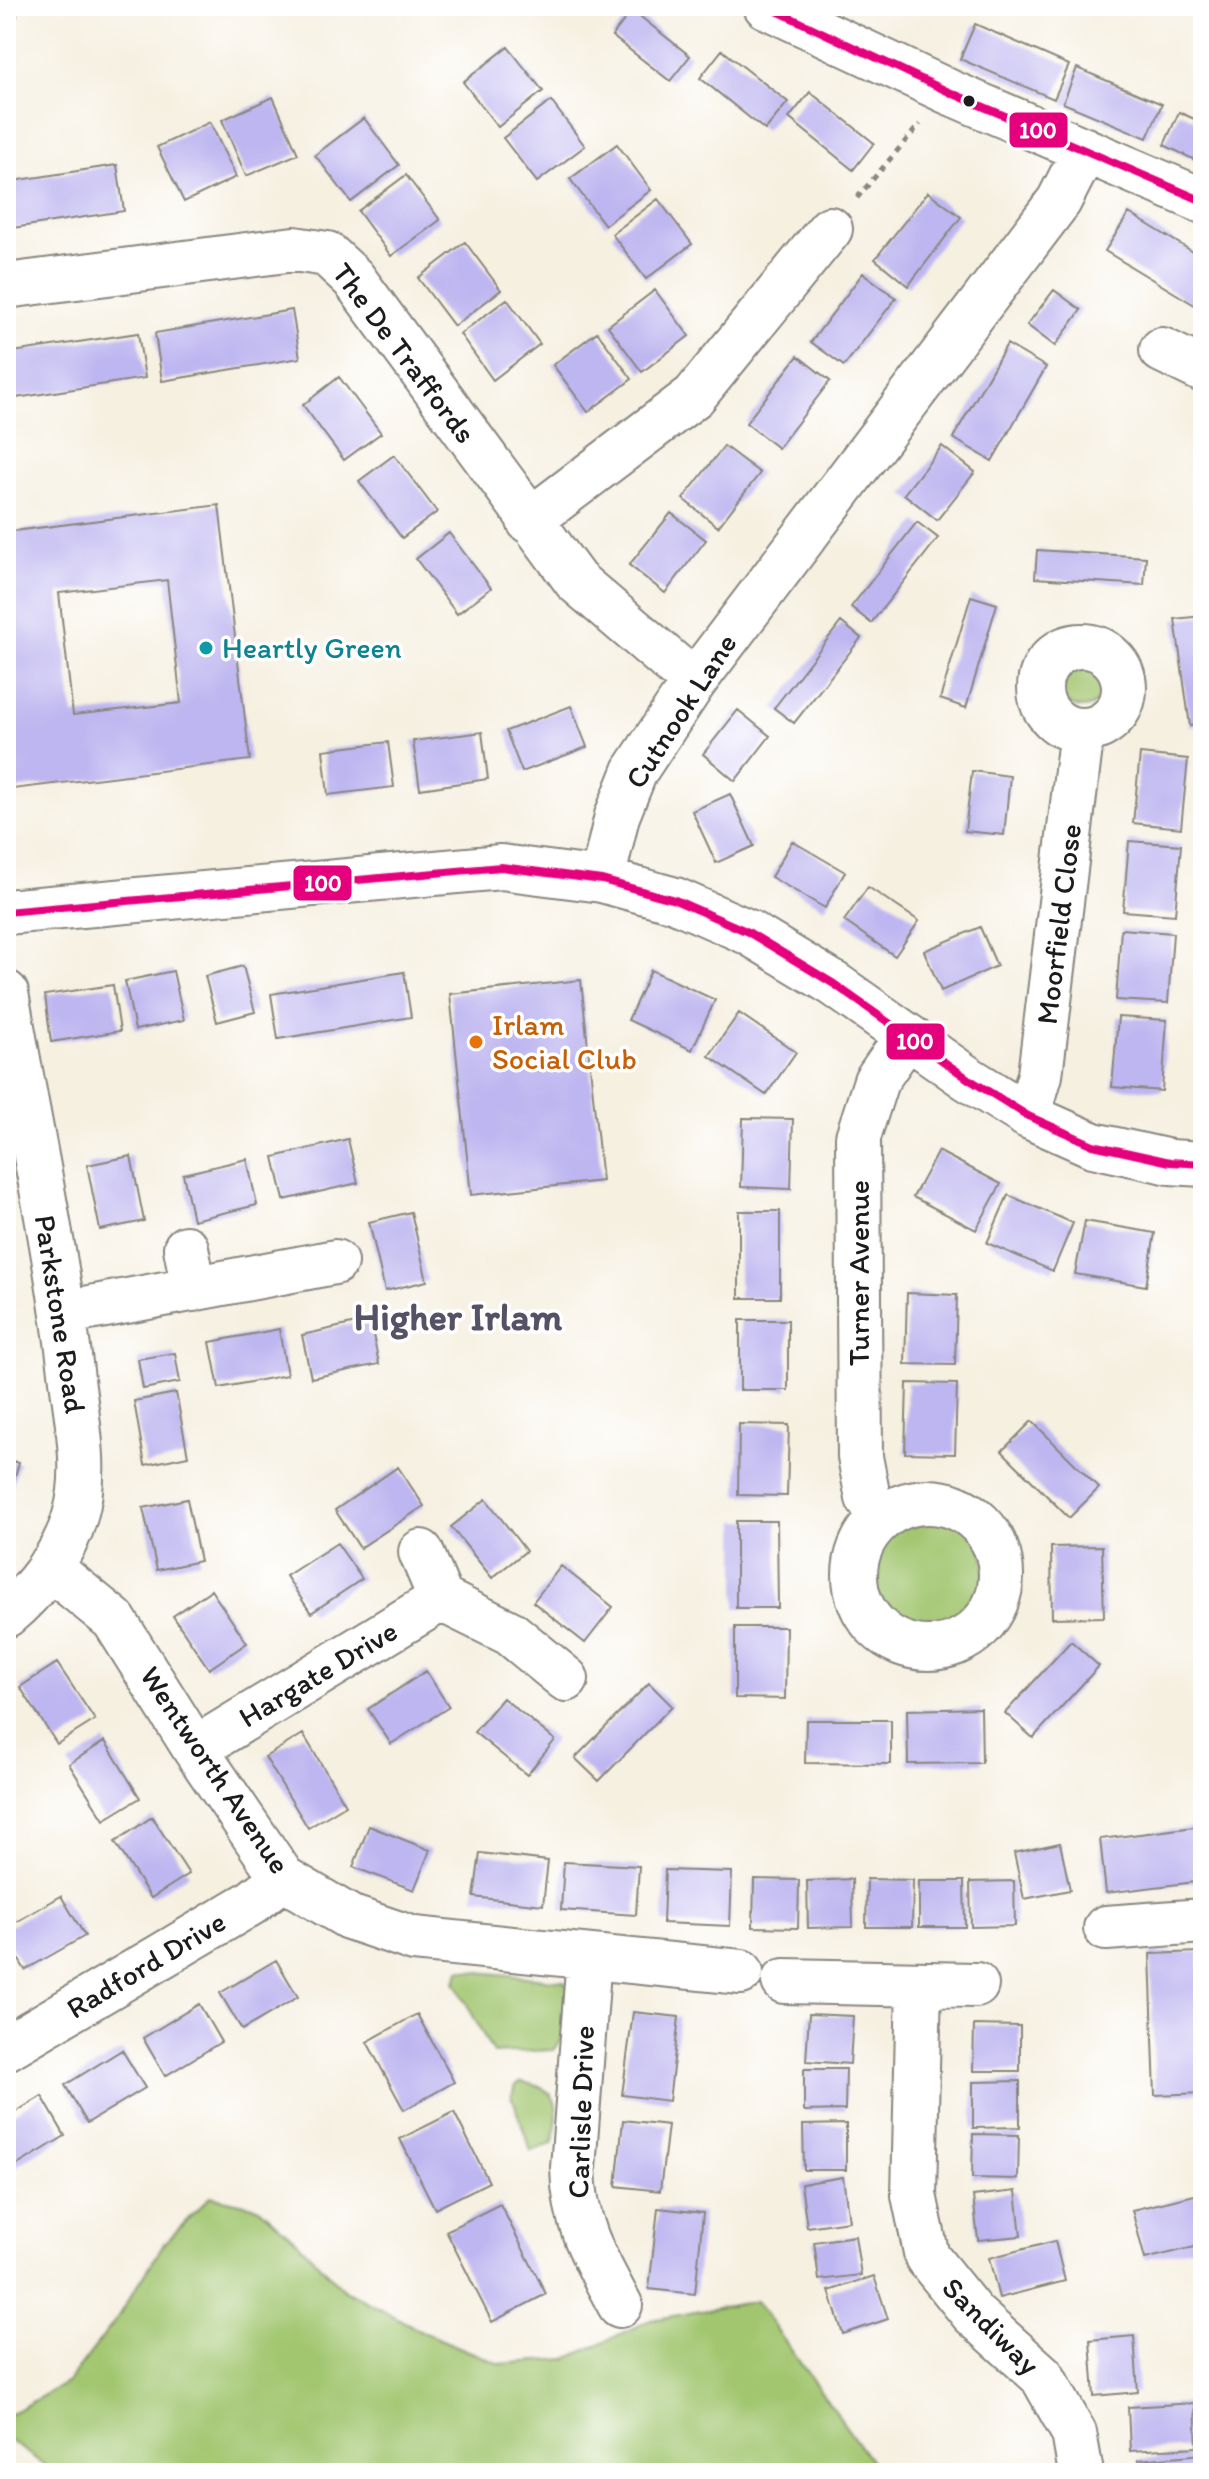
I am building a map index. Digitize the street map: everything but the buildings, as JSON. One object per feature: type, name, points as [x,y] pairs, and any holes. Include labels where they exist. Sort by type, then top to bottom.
[{"type":"street","points":[[766,6],[949,92],[1203,201]]},
{"type":"street","name":"Cutnook Lane","points":[[602,880],[617,816],[635,771],[694,682],[1036,233],[1059,201],[1085,150]]},
{"type":"street","points":[[529,521],[694,396],[830,229]]},
{"type":"street","name":"The De Traffords","points":[[6,286],[294,249],[327,254],[353,278],[576,581],[694,682]]},
{"type":"street","points":[[1162,350],[1203,370]]},
{"type":"street","name":"Moorfield Close","points":[[1028,1116],[1040,1075],[1082,730]]},
{"type":"street","points":[[6,912],[501,867],[602,880],[675,900],[748,932],[834,984],[1028,1116],[1093,1145],[1170,1162],[1203,1164]]},
{"type":"street","name":"Parkstone Road","points":[[6,993],[63,1313],[82,1460],[75,1517],[49,1567],[23,1601],[6,1615]]},
{"type":"street","name":"Turner Avenue","points":[[882,1517],[868,1498],[860,1457],[858,1137],[876,1081],[907,1036]]},
{"type":"street","points":[[63,1313],[190,1269],[335,1262]]},
{"type":"street","points":[[421,1552],[441,1599],[510,1633],[566,1679]]},
{"type":"street","name":"Wentworth Avenue","points":[[49,1567],[114,1620],[195,1749],[283,1878],[319,1901],[384,1932],[414,1939],[741,1972]]},
{"type":"street","name":"Hargate Drive","points":[[195,1749],[441,1599]]},
{"type":"street","name":"Radford Drive","points":[[6,2048],[251,1903],[283,1878]]},
{"type":"street","points":[[1106,1928],[1203,1921]]},
{"type":"street","name":"Carlisle Drive","points":[[589,1957],[573,2168],[574,2200],[579,2224],[620,2305]]},
{"type":"street","points":[[784,1981],[976,1985]]},
{"type":"street","name":"Sandiway","points":[[919,1984],[914,2195],[927,2257],[973,2314],[1042,2376],[1074,2433],[1081,2473]]},
{"type":"path","points":[[830,229],[949,92]]},
{"type":"green space","points":[[1082,664],[1097,671],[1104,686],[1097,701],[1082,708],[1067,701],[1060,686],[1067,671]]},
{"type":"green space","points":[[928,1514],[950,1519],[969,1531],[981,1550],[986,1572],[981,1594],[969,1613],[950,1625],[928,1630],[906,1625],[887,1613],[875,1594],[870,1572],[875,1550],[887,1531],[906,1519]]},
{"type":"green space","points":[[460,1970],[564,1981],[568,1988],[562,2039],[553,2050],[493,2053],[455,1982]]},
{"type":"green space","points":[[522,2082],[545,2090],[555,2102],[557,2111],[553,2143],[531,2151],[512,2096],[515,2085]]},
{"type":"green space","points":[[210,2196],[258,2207],[298,2242],[343,2289],[425,2333],[500,2364],[567,2359],[651,2320],[756,2301],[879,2473],[56,2473],[6,2438],[6,2416],[68,2382],[115,2321],[164,2244]]},
{"type":"transit line","name":"100","points":[[766,6],[949,92],[1203,201]]},
{"type":"transit line","name":"100","points":[[6,912],[501,867],[602,880],[675,900],[748,932],[834,984],[967,1078],[1028,1116],[1093,1145],[1170,1162],[1203,1164]]},
{"type":"place","name":"Heartly Green","points":[[206,648]]},
{"type":"place","name":"Irlam Social Club","points":[[476,1042]]},
{"type":"district","name":"Higher Irlam","points":[[458,1317]]}]
